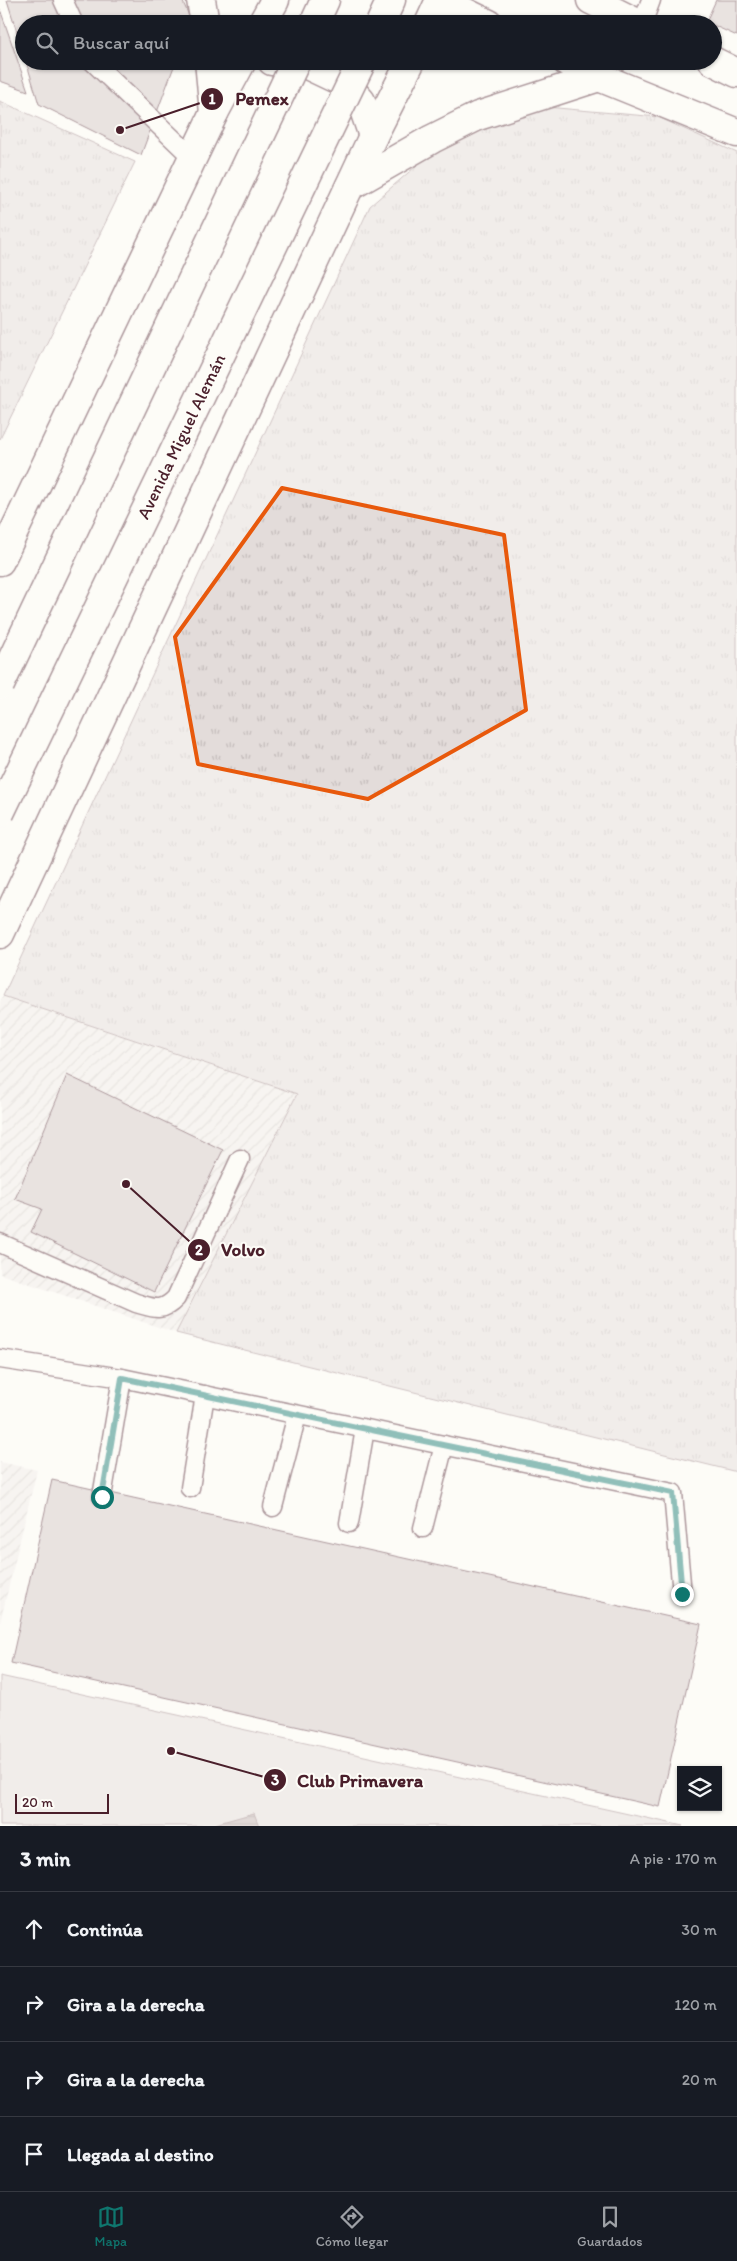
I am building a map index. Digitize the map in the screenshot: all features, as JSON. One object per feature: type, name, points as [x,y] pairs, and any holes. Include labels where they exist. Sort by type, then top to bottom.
[{"type":"main road","points":[[201,0],[204,15]]},
{"type":"main road","points":[[266,15],[274,0]]},
{"type":"main road","points":[[318,15],[325,0]]},
{"type":"main road","points":[[384,15],[391,0]]},
{"type":"main road","points":[[433,15],[440,0],[471,15]]},
{"type":"main road","points":[[591,0],[628,15]]},
{"type":"main road","points":[[722,66],[737,73]]},
{"type":"main road","points":[[210,70],[214,114]]},
{"type":"main road","points":[[0,561],[214,114],[238,70]]},
{"type":"main road","points":[[0,685],[292,70]]},
{"type":"main road","points":[[317,70],[345,84],[361,100],[373,136]]},
{"type":"main road","name":"Avenida Miguel Alemán","points":[[0,813],[358,70]]},
{"type":"main road","points":[[0,934],[373,136],[406,70]]},
{"type":"main road","points":[[584,70],[737,133]]},
{"type":"main road","points":[[350,186],[432,139],[478,116],[598,77]]},
{"type":"lane","points":[[63,0],[70,15]]},
{"type":"lane","points":[[631,15],[651,0]]},
{"type":"lane","points":[[101,70],[193,158]]},
{"type":"lane","points":[[0,1243],[136,1304],[158,1309],[168,1307],[176,1298],[240,1159]]},
{"type":"lane","points":[[0,1358],[122,1378],[673,1493],[682,1594]]},
{"type":"lane","points":[[102,1497],[122,1378]]},
{"type":"lane","points":[[190,1488],[205,1395]]},
{"type":"lane","points":[[273,1507],[298,1415]]},
{"type":"lane","points":[[349,1523],[365,1429]]},
{"type":"lane","points":[[423,1528],[444,1445]]},
{"type":"highlighted area","points":[[282,488],[504,535],[526,710],[368,799],[198,764],[175,637]]},
{"type":"shaded area","points":[[3,996],[297,1094],[176,1333],[0,1274],[0,1002]]},
{"type":"shaded area","points":[[0,1462],[37,1470],[0,1623]]},
{"type":"shaded area","points":[[254,1813],[259,1826],[216,1826],[215,1824]]},
{"type":"green space","points":[[0,101],[135,162],[0,439]]},
{"type":"green space","points":[[546,107],[658,117],[737,153],[737,1472],[176,1333],[297,1094],[3,996],[370,206],[447,139]]},
{"type":"green space","points":[[0,1676],[683,1826],[0,1826]]},
{"type":"building","points":[[7,0],[182,0],[189,15],[15,15],[15,26]]},
{"type":"building","points":[[716,0],[737,0],[737,36],[722,29],[722,15],[709,15]]},
{"type":"building","points":[[0,9],[15,53],[15,70],[21,70],[28,91],[0,81]]},
{"type":"building","points":[[29,70],[173,70],[141,155],[39,104]]},
{"type":"building","points":[[67,1075],[223,1150],[154,1292],[31,1232],[42,1209],[15,1199]]},
{"type":"building","points":[[52,1480],[701,1624],[660,1807],[11,1663]]},
{"type":"place","name":"Pemex","points":[[120,130]]},
{"type":"place","name":"Volvo","points":[[126,1184]]},
{"type":"place","name":"Club Primavera","points":[[171,1751]]},
{"type":"route","points":[[102,1497],[122,1378],[673,1493],[682,1594]]}]
